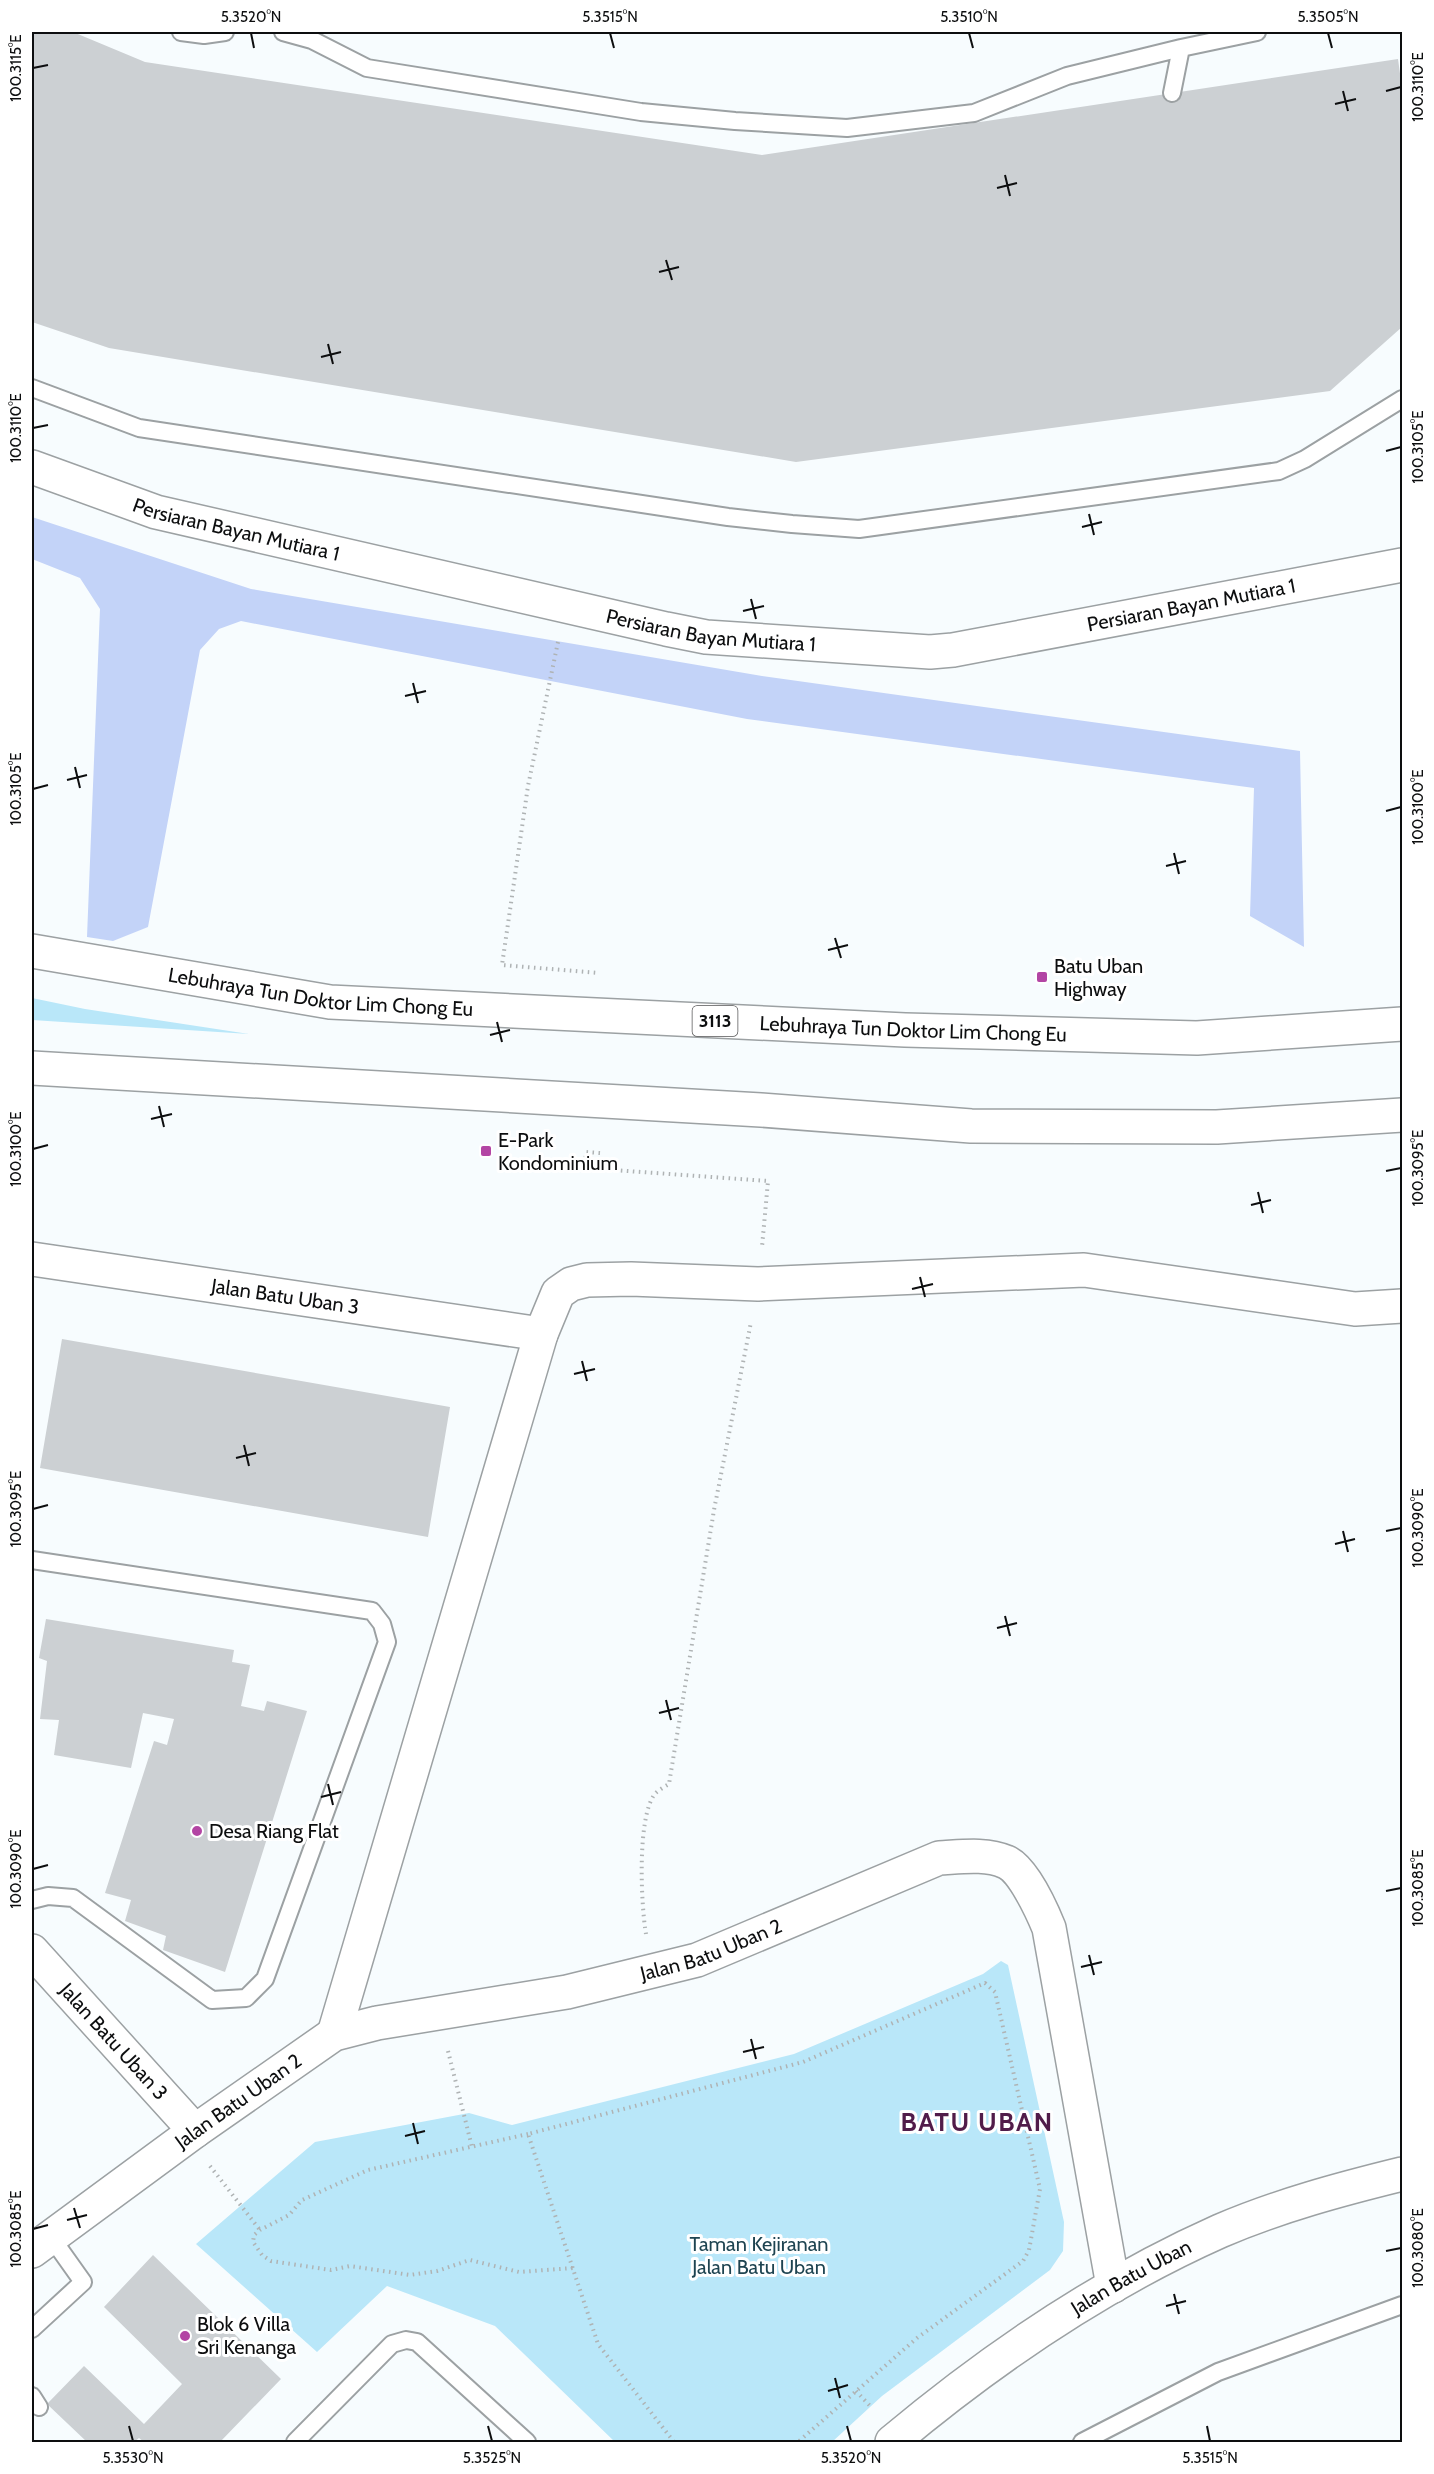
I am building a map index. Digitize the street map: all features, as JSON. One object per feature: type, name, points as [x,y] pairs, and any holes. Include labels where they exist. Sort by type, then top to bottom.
[{"type":"main road","name":"Persiaran Bayan Mutiara 1","points":[[32,467],[156,512],[666,629],[718,638],[930,652],[953,650],[1402,564]]},
{"type":"main road","name":"Lebuhraya Tun Doktor Lim Chong Eu","points":[[32,951],[330,1002],[905,1030],[1197,1038],[1402,1024]]},
{"type":"main road","points":[[32,1068],[761,1110],[971,1126],[1217,1127],[1402,1115]]},
{"type":"main road","name":"Jalan Batu Uban 3","points":[[32,1259],[541,1334]]},
{"type":"main road","points":[[334,2034],[541,1334],[558,1293],[571,1284],[587,1280],[631,1279],[758,1284],[1083,1270],[1355,1309],[1402,1306]]},
{"type":"main road","name":"Jalan Batu Uban 2","points":[[41,2244],[195,2131],[334,2034],[388,2021],[567,1992],[697,1960],[939,1858],[973,1856],[1007,1862],[1033,1892],[1049,1928],[1113,2286]]},
{"type":"main road","name":"Jalan Batu Uban 3","points":[[32,1952],[195,2131]]},
{"type":"main road","name":"Jalan Batu Uban","points":[[892,2442],[928,2412],[1004,2356],[1113,2286],[1169,2255],[1222,2230],[1348,2187],[1402,2174]]},
{"type":"lane","points":[[181,32],[204,34],[225,32]]},
{"type":"lane","points":[[283,32],[312,40],[367,68],[641,112],[847,128],[974,113],[1067,76],[1257,32]]},
{"type":"lane","points":[[1172,93],[1180,48]]},
{"type":"lane","points":[[32,388],[139,428],[728,517],[859,529],[1279,471],[1305,459],[1402,399]]},
{"type":"lane","points":[[32,1560],[372,1611],[382,1624],[387,1642],[265,1979],[246,1998],[212,2000],[74,1898],[48,1896],[32,1900]]},
{"type":"lane","points":[[32,2329],[83,2282],[41,2244]]},
{"type":"lane","points":[[1082,2442],[1218,2372],[1402,2305]]},
{"type":"lane","points":[[295,2442],[392,2344],[406,2340],[417,2342],[527,2442]]},
{"type":"path","points":[[558,641],[528,786],[502,965],[599,973]]},
{"type":"path","points":[[600,1153],[586,1152],[585,1168],[768,1180],[764,1224]]},
{"type":"path","points":[[652,1971],[641,1904],[645,1817],[654,1795],[669,1784],[714,1510],[758,1284]]},
{"type":"path","points":[[573,2268],[519,2272],[470,2260],[437,2271],[410,2275],[350,2266],[331,2270],[271,2261],[262,2255],[252,2242],[254,2235],[289,2215],[302,2200],[368,2170],[528,2134],[803,2062],[985,1983],[995,1992],[1041,2189],[1029,2250],[1023,2261],[917,2338],[798,2442]]},
{"type":"path","points":[[447,2046],[472,2147]]},
{"type":"path","points":[[528,2134],[598,2344],[674,2442]]},
{"type":"path","points":[[214,2173],[260,2230]]},
{"type":"green space","points":[[32,998],[85,1009],[249,1034],[32,1020]]},
{"type":"green space","name":"Taman Kejiranan Jalan Batu Uban","points":[[1001,1961],[1008,1965],[1064,2222],[1063,2251],[1050,2270],[882,2396],[832,2442],[615,2442],[495,2326],[387,2286],[317,2352],[196,2244],[315,2142],[469,2113],[512,2125],[794,2054],[983,1974]]},
{"type":"shaded area","points":[[32,517],[251,589],[762,676],[1300,751],[1304,947],[1250,916],[1254,788],[747,719],[241,621],[219,629],[200,650],[148,927],[113,941],[87,937],[100,609],[80,578],[32,559]]},
{"type":"building","points":[[32,32],[73,32],[145,62],[762,155],[1398,59],[1402,88],[1402,327],[1330,391],[796,462],[109,348],[32,322]]},
{"type":"building","points":[[62,1339],[450,1407],[428,1537],[40,1468]]},
{"type":"building","name":"Desa Riang Flat","points":[[46,1619],[234,1650],[232,1662],[250,1665],[241,1706],[264,1711],[267,1701],[307,1711],[225,1972],[163,1950],[166,1936],[125,1921],[131,1900],[105,1893],[154,1741],[167,1745],[174,1719],[143,1713],[131,1768],[54,1755],[59,1720],[40,1719],[47,1661],[39,1658]]},
{"type":"building","name":"Blok 6 Villa Sri Kenanga","points":[[153,2255],[281,2379],[220,2442],[144,2442],[139,2438],[134,2442],[87,2442],[47,2404],[84,2366],[144,2424],[182,2384],[104,2307]]},
{"type":"place","name":"Batu Uban Highway","points":[[1042,977]]},
{"type":"place","name":"E-Park Kondominium","points":[[486,1151]]},
{"type":"place","name":"Desa Riang Flat","points":[[197,1831]]},
{"type":"place","name":"Blok 6 Villa Sri Kenanga","points":[[185,2336]]},
{"type":"district","name":"BATU UBAN","points":[[977,2122]]}]
